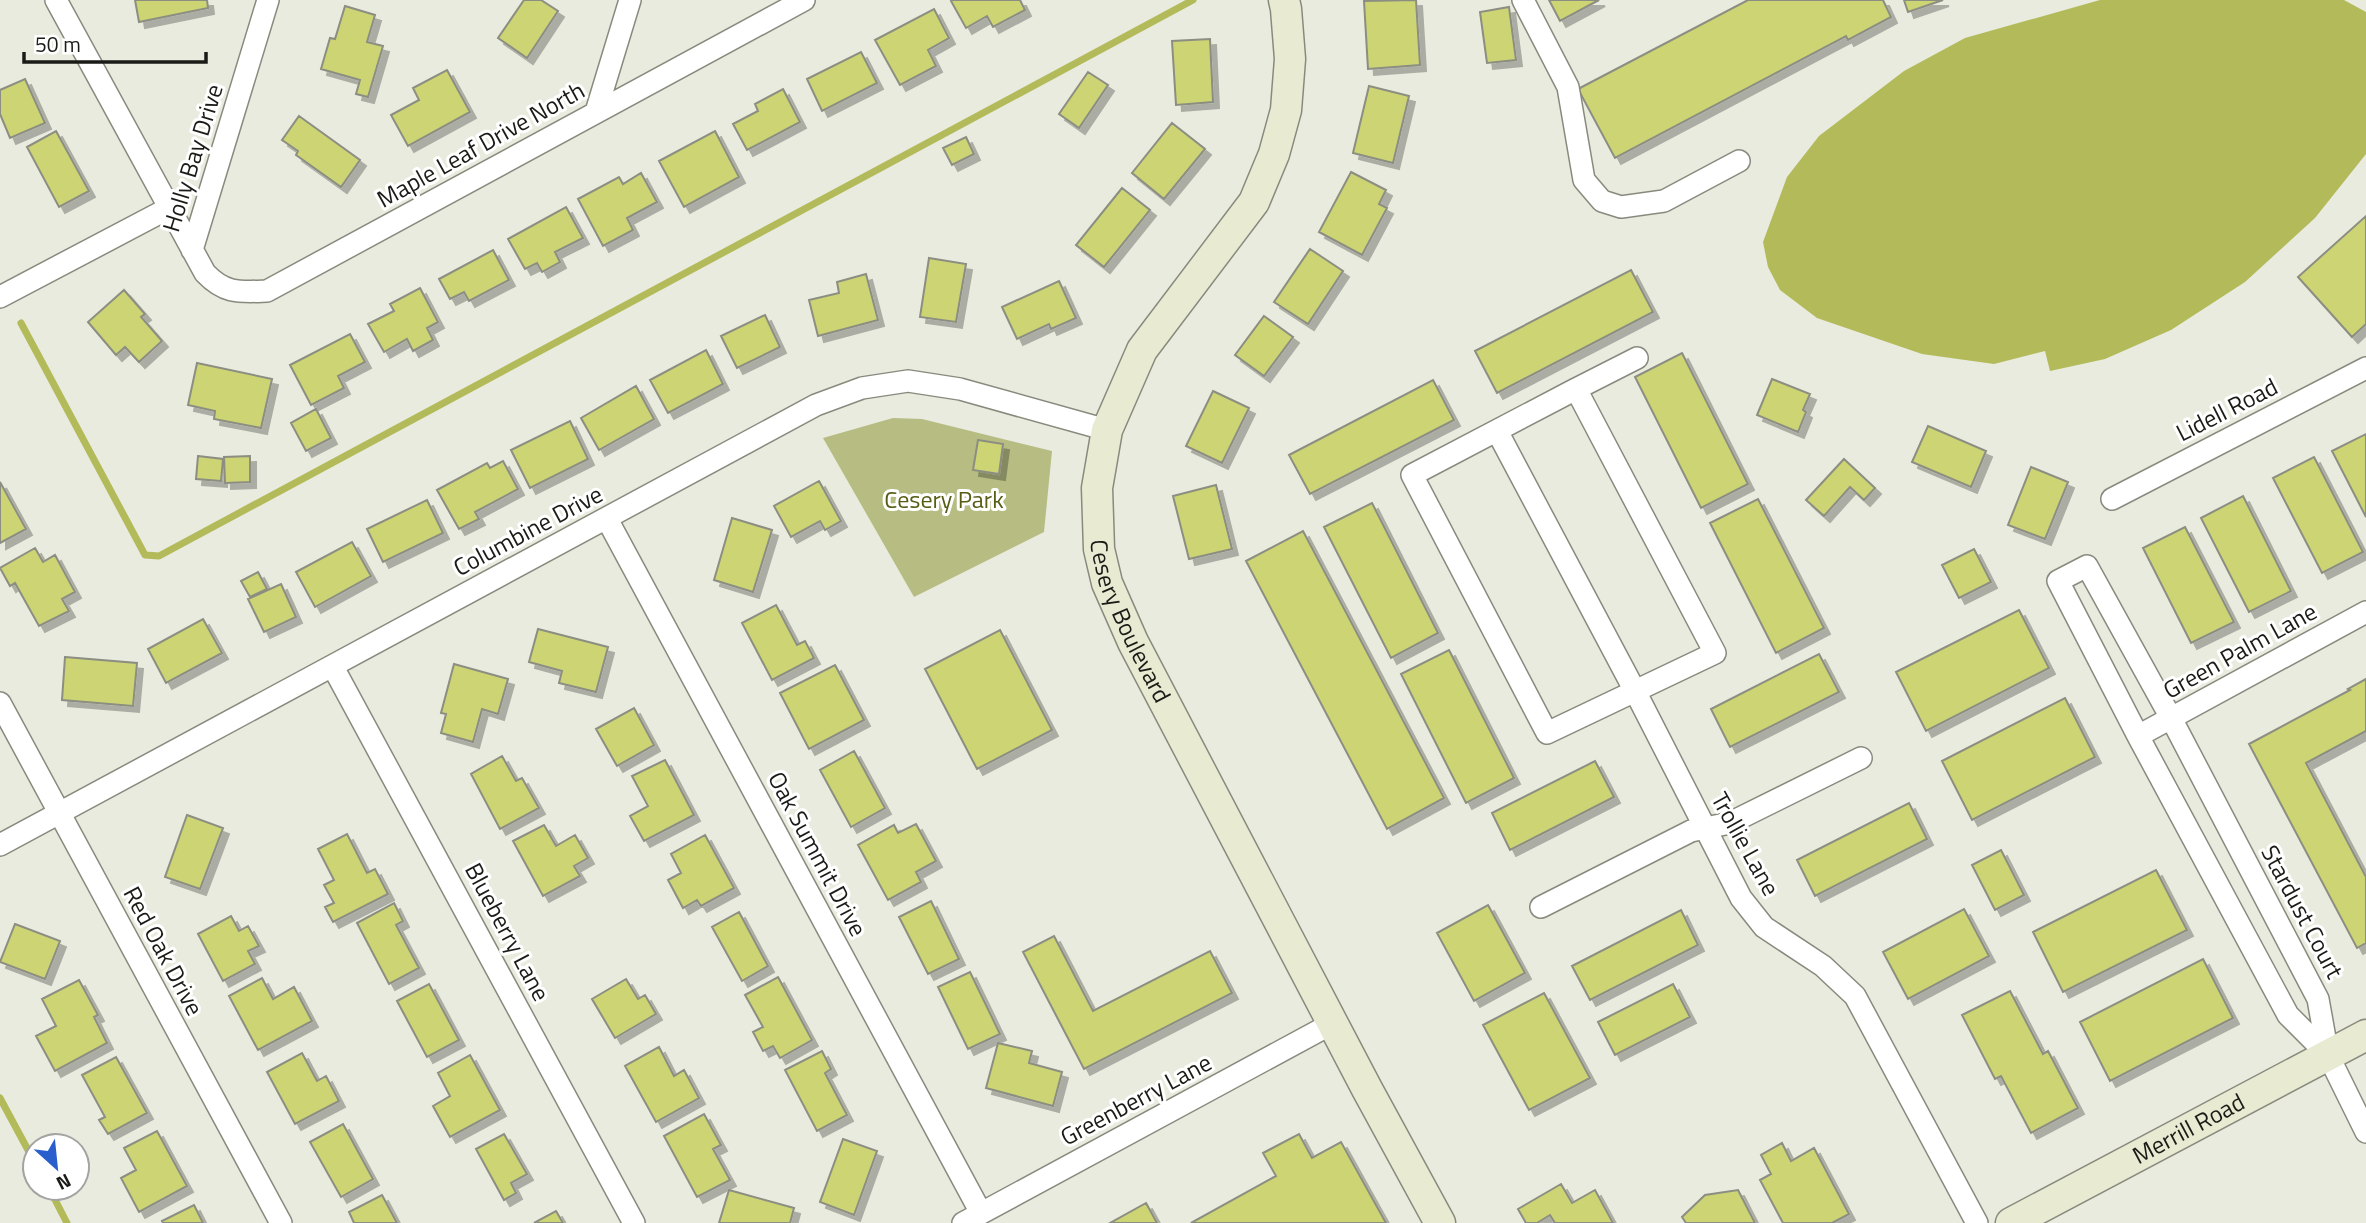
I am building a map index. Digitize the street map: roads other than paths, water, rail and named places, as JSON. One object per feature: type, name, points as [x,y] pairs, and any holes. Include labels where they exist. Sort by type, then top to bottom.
[{"type":"main road","name":"Cesery Boulevard","points":[[1284,0],[1290,58],[1286,110],[1274,154],[1254,202],[1142,350],[1107,430],[1097,488],[1100,549],[1107,583],[1133,642],[1440,1223]]},
{"type":"main road","name":"Merrill Road","points":[[2011,1223],[2366,1035]]},
{"type":"street","name":"Maple Leaf Drive North","points":[[56,0],[205,273],[218,286],[243,292],[267,291],[804,0]]},
{"type":"street","name":"Holly Bay Drive","points":[[192,250],[268,0]]},
{"type":"street","points":[[596,111],[630,0]]},
{"type":"street","points":[[1523,0],[1568,88],[1584,180],[1602,201],[1621,207],[1664,201],[1739,161]]},
{"type":"street","name":"Holly Bay Drive","points":[[0,297],[169,208]]},
{"type":"street","points":[[1576,389],[1716,653],[1547,733],[1412,475],[1576,389],[1637,358]]},
{"type":"street","name":"Lidell Road","points":[[2112,499],[2366,368]]},
{"type":"street","name":"Columbine Drive","points":[[0,845],[816,405],[862,388],[908,381],[960,389],[1107,430]]},
{"type":"street","name":"Trollie Lane","points":[[1497,431],[1741,898],[1764,927],[1823,966],[1855,996],[1976,1223]]},
{"type":"street","name":"Oak Summit Drive","points":[[607,519],[972,1218]]},
{"type":"street","name":"Stardust Court","points":[[2087,566],[2171,718],[2318,999],[2328,1055],[2288,1015],[2058,581],[2087,566]]},
{"type":"street","name":"Green Palm Lane","points":[[2138,736],[2366,612]]},
{"type":"street","name":"Blueberry Lane","points":[[333,667],[634,1223]]},
{"type":"street","name":"Red Oak Drive","points":[[0,703],[281,1223]]},
{"type":"street","points":[[1541,908],[1691,831],[1730,823],[1861,758]]},
{"type":"street","name":"Greenberry Lane","points":[[972,1218],[1333,1023]]},
{"type":"street","points":[[2328,1055],[2366,1132]]},
{"type":"waterway","points":[[21,323],[145,555],[159,556],[1193,0]]},
{"type":"waterway","points":[[0,1098],[21,1137]]},
{"type":"waterway","points":[[56,1202],[67,1223]]},
{"type":"park label","name":"Cesery Park","points":[[944,500]]}]
